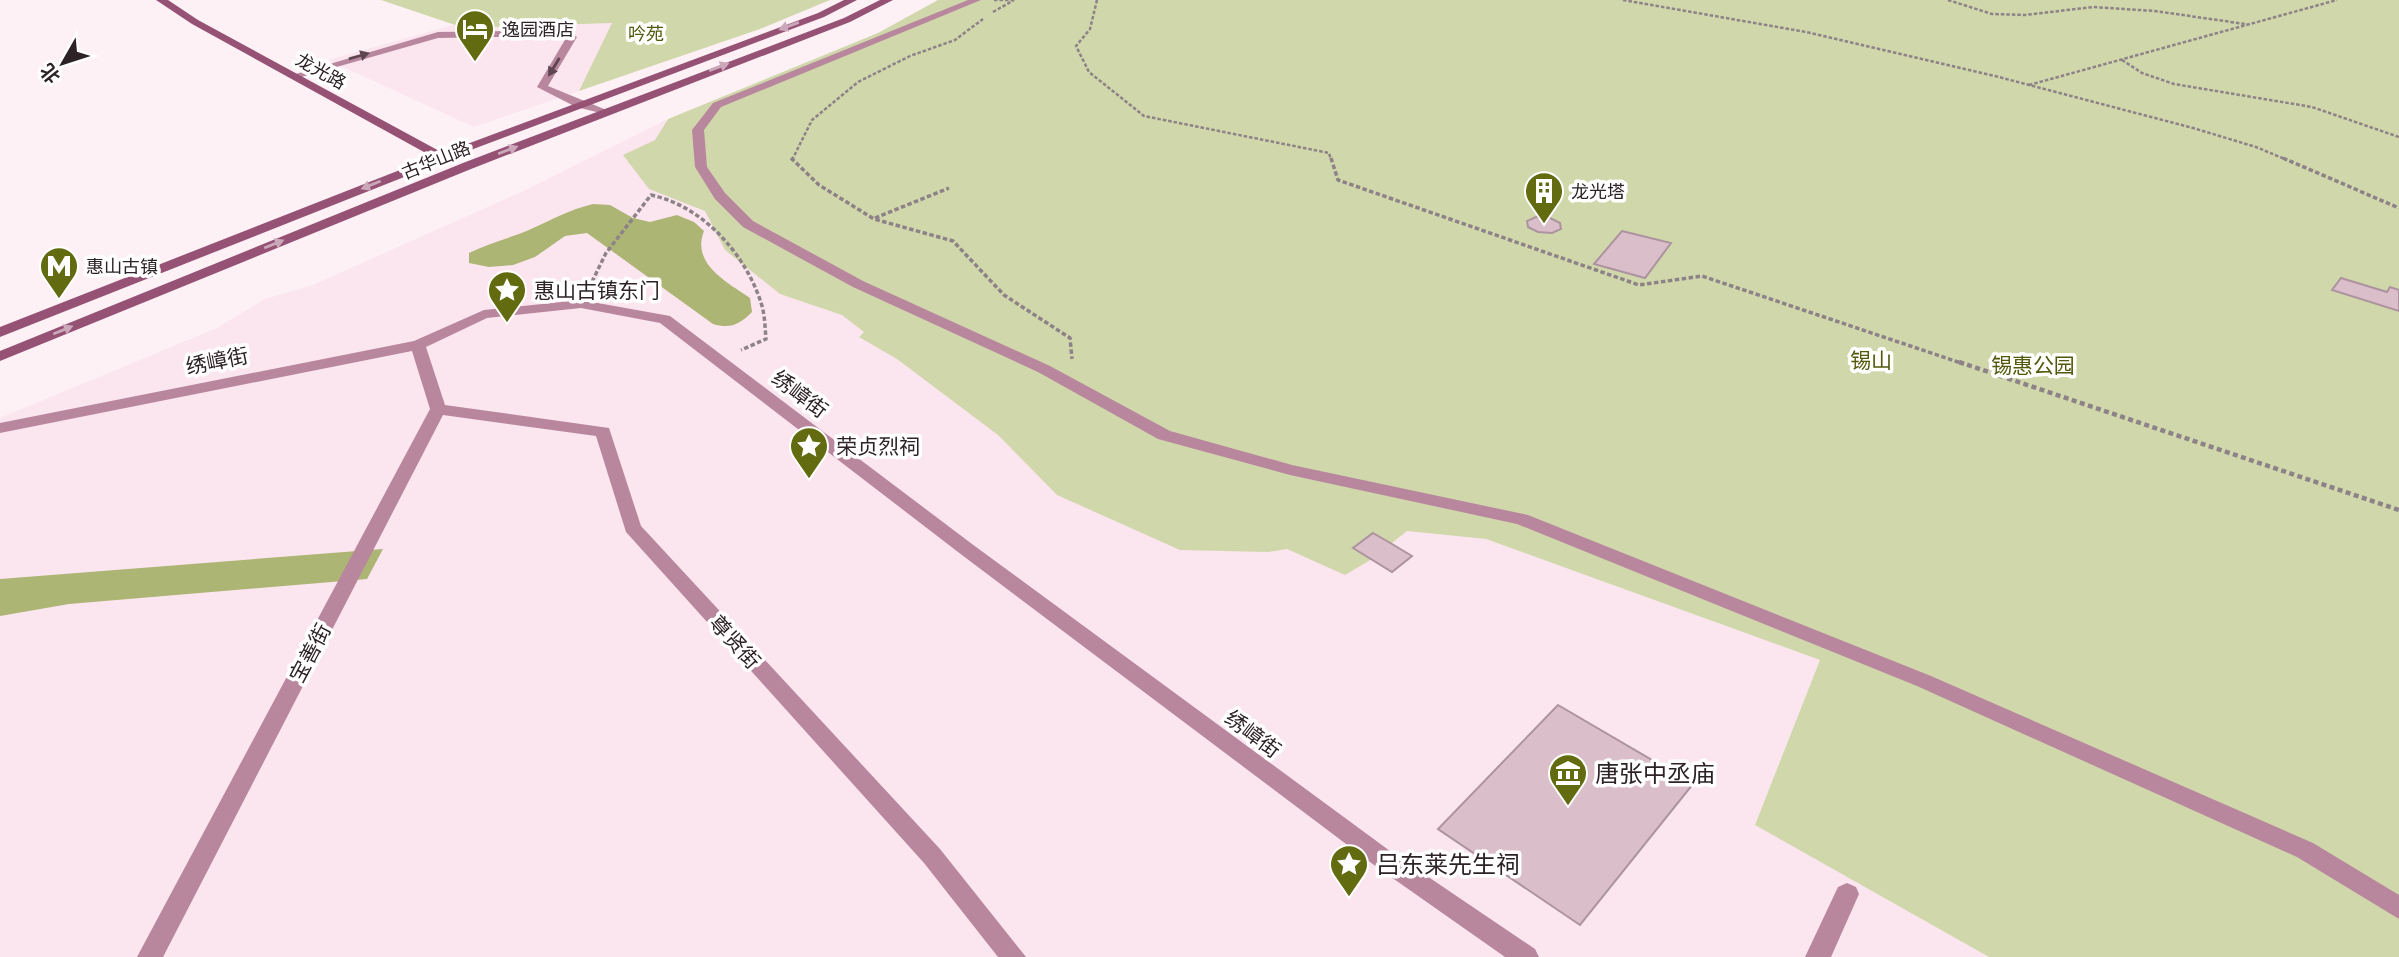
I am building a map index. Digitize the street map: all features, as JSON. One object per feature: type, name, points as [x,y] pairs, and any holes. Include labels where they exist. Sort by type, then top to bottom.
[{"type":"main road","name":"龙光路","points":[[161,0],[195,22],[440,158],[467,166]]},
{"type":"main road","name":"古华山路","points":[[0,332],[440,158],[821,15],[852,0]]},
{"type":"main road","name":"古华山路","points":[[0,356],[467,166],[847,20],[888,0]]},
{"type":"street","points":[[976,0],[717,105],[698,130],[701,167],[720,196],[748,223],[858,284],[1020,357],[1164,435],[1290,470],[1522,519],[1924,681],[2203,804],[2305,850],[2399,908]]},
{"type":"street","points":[[294,75],[438,35],[566,33],[572,37],[542,87],[580,105],[605,113]]},
{"type":"street","name":"绣嶂街","points":[[0,428],[418,345],[484,314],[581,304],[665,319],[965,548],[1382,858],[1526,957]]},
{"type":"street","points":[[418,345],[438,409]]},
{"type":"street","name":"宝善街","points":[[150,957],[438,409]]},
{"type":"street","name":"尊贤街","points":[[438,409],[603,432],[632,528],[932,856],[1013,957]]},
{"type":"street","points":[[1818,957],[1847,894]]},
{"type":"path","points":[[1013,0],[955,40],[910,56],[858,82],[811,120],[791,159],[819,186],[874,219],[953,241],[1004,295],[1070,338],[1074,386]]},
{"type":"path","points":[[1097,0],[1090,29],[1076,46],[1089,72],[1144,116],[1329,153],[1338,180],[1639,285],[1702,276],[2399,510]]},
{"type":"path","points":[[1623,0],[1806,32],[2029,85],[2256,147],[2399,208]]},
{"type":"path","points":[[1948,0],[1992,14],[2025,15],[2093,6],[2155,11],[2249,25]]},
{"type":"path","points":[[2029,85],[2337,0]]},
{"type":"path","points":[[2122,60],[2142,73],[2174,84],[2246,93],[2312,107],[2399,137]]},
{"type":"path","points":[[874,219],[949,188]]},
{"type":"path","points":[[581,304],[606,253],[652,195],[670,196],[694,210],[720,234],[762,303],[766,339],[719,360]]},
{"type":"shaded area","points":[[612,23],[579,91],[474,127],[328,60],[453,25],[464,28]]},
{"type":"shaded area","points":[[668,119],[645,156],[676,187],[885,319],[859,336],[1372,559],[1407,531],[1486,539],[1820,660],[1755,825],[1989,957],[0,957],[0,418],[217,328],[265,299],[313,285],[521,192]]},
{"type":"shaded area","points":[[593,204],[610,205],[633,218],[650,222],[677,215],[694,222],[704,231],[701,243],[707,262],[713,271],[750,298],[752,312],[734,325],[713,324],[587,233],[565,236],[535,257],[513,265],[489,267],[469,263],[469,253]]},
{"type":"shaded area","points":[[383,549],[367,579],[69,604],[0,616],[0,579]]},
{"type":"green space","name":"吟苑","points":[[381,0],[830,0],[760,29],[579,91],[612,23],[464,28]]},
{"type":"green space","name":"锡山","points":[[938,0],[2399,0],[2399,957],[1989,957],[1755,825],[1820,660],[1486,539],[1407,531],[1372,559],[1345,575],[1287,549],[1268,552],[1180,550],[1057,495],[998,435],[897,359],[859,337],[864,332],[842,315],[780,294],[725,250],[705,211],[649,189],[623,155],[655,140],[668,119],[878,33]]},
{"type":"building","name":"龙光塔","points":[[1536,217],[1550,218],[1560,223],[1561,229],[1552,233],[1538,232],[1528,227],[1527,221]]},
{"type":"building","points":[[1622,231],[1671,243],[1645,278],[1594,264]]},
{"type":"building","points":[[2341,278],[2387,292],[2390,287],[2399,290],[2399,311],[2332,290]]},
{"type":"building","points":[[1373,533],[1412,556],[1392,572],[1353,548]]},
{"type":"building","name":"唐张中丞庙","points":[[1558,705],[1693,784],[1580,925],[1438,829]]},
{"type":"place","name":"逸园酒店","points":[[475,63]]},
{"type":"place","name":"龙光塔","points":[[1544,225]]},
{"type":"place","name":"惠山古镇","points":[[59,300]]},
{"type":"place","name":"惠山古镇东门","points":[[507,324]]},
{"type":"place","name":"荣贞烈祠","points":[[809,480]]},
{"type":"place","name":"唐张中丞庙","points":[[1568,807]]},
{"type":"place","name":"吕东莱先生祠","points":[[1349,898]]},
{"type":"park label","name":"锡惠公园","points":[[2033,365]]}]
